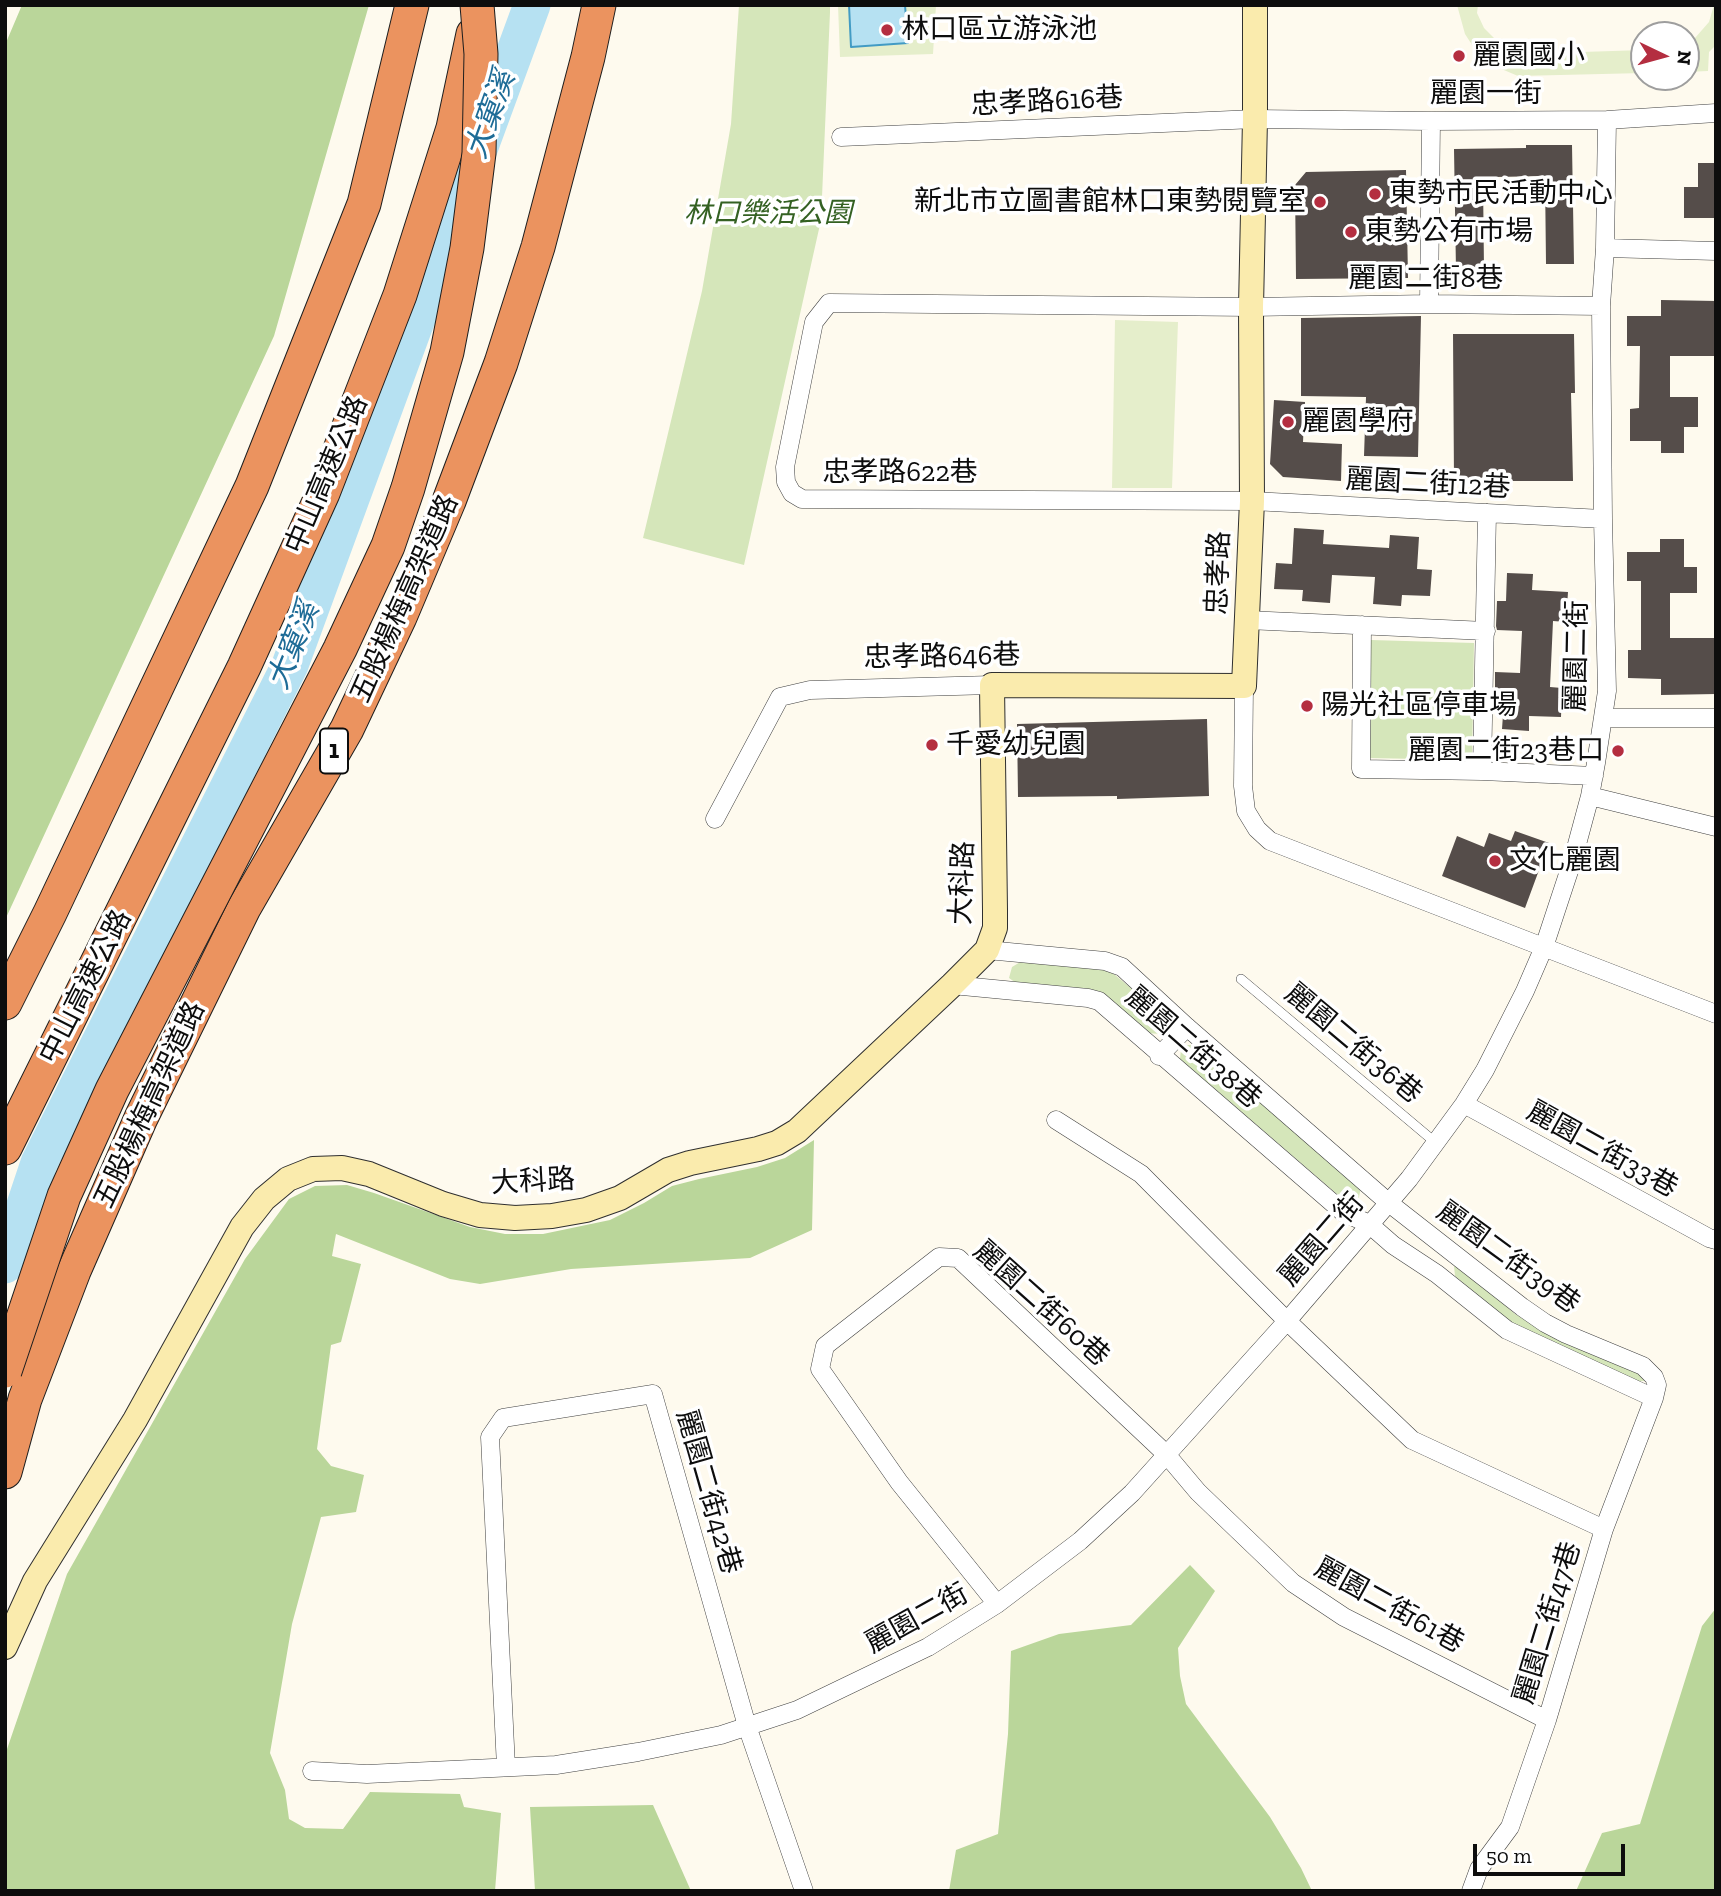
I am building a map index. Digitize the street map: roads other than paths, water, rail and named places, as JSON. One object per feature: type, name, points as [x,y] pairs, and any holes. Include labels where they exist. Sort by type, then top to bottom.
[{"type":"highway","points":[[5,1003],[253,486],[364,204],[412,5]]},
{"type":"highway","name":"中山高速公路","points":[[5,1148],[244,667],[323,493],[404,282],[453,128],[479,5]]},
{"type":"highway","name":"五股楊梅高架道路","points":[[5,1371],[64,1196],[112,1090],[340,649],[388,546],[408,488],[447,352],[467,248],[478,153],[481,54],[479,5]]},
{"type":"highway","name":"五股楊梅高架道路","points":[[5,1472],[25,1399],[74,1271],[141,1118],[244,908],[347,729],[400,617],[449,501],[501,363],[538,247],[585,70],[599,5]]},
{"type":"street","name":"忠孝路","points":[[1255,5],[1251,307],[1252,501],[1244,686],[1243,786],[1246,811],[1257,829],[1270,841],[1716,1014]]},
{"type":"street","name":"麗園一街","points":[[1255,119],[1607,120],[1716,113]]},
{"type":"street","name":"忠孝路616巷","points":[[841,138],[1255,119]]},
{"type":"street","name":"麗園二街","points":[[312,1771],[367,1774],[556,1765],[638,1752],[721,1735],[797,1710],[928,1647],[997,1604],[1080,1541],[1132,1493],[1287,1321],[1437,1143],[1485,1070],[1544,947],[1573,859],[1594,776],[1607,691],[1601,306],[1605,248],[1607,120]]},
{"type":"street","points":[[1429,304],[1431,121]]},
{"type":"street","points":[[1605,248],[1716,251]]},
{"type":"street","name":"忠孝路622巷","points":[[1251,307],[829,303],[814,322],[785,467],[786,482],[792,493],[802,499],[1252,501]]},
{"type":"street","name":"麗園二街8巷","points":[[1251,307],[1429,304],[1601,306]]},
{"type":"street","name":"麗園二街12巷","points":[[1252,501],[1603,519]]},
{"type":"street","points":[[1482,771],[1487,513]]},
{"type":"street","points":[[1247,620],[1486,631]]},
{"type":"street","points":[[1362,625],[1362,769],[1594,776]]},
{"type":"street","name":"忠孝路646巷","points":[[715,820],[780,697],[810,690],[992,685],[1244,686]]},
{"type":"street","name":"大科路","points":[[5,1647],[35,1581],[135,1420],[242,1227],[264,1199],[288,1179],[313,1168],[342,1168],[369,1174],[443,1204],[480,1215],[515,1218],[552,1216],[586,1210],[620,1198],[668,1170],[758,1149],[777,1143],[797,1131],[952,985],[987,950],[995,928],[992,685]]},
{"type":"street","points":[[1603,718],[1716,718]]},
{"type":"street","points":[[1590,796],[1716,827]]},
{"type":"street","name":"麗園二街38巷","points":[[987,950],[1086,958],[1122,967],[1389,1203]]},
{"type":"street","name":"麗園二街38巷","points":[[952,985],[1088,998],[1107,1007],[1159,1056],[1343,1212],[1369,1224]]},
{"type":"street","points":[[1159,1056],[1187,1027]]},
{"type":"street","name":"麗園二街33巷","points":[[1464,1104],[1716,1240]]},
{"type":"street","name":"麗園二街47巷","points":[[1056,1120],[1141,1174],[1287,1321],[1412,1440],[1604,1529],[1547,1720],[1510,1827],[1479,1869],[1471,1891]]},
{"type":"street","name":"麗園二街39巷","points":[[1369,1224],[1507,1330],[1654,1398],[1657,1385],[1654,1377],[1643,1366],[1545,1323],[1389,1203]]},
{"type":"street","points":[[1437,1274],[1453,1252]]},
{"type":"street","name":"麗園二街60巷","points":[[997,1604],[899,1482],[820,1369],[825,1346],[939,1257],[958,1258],[1166,1454]]},
{"type":"street","name":"麗園二街42巷","points":[[506,1767],[490,1437],[503,1418],[653,1394],[747,1726]]},
{"type":"street","points":[[1604,1529],[1654,1398]]},
{"type":"street","name":"麗園二街61巷","points":[[1166,1454],[1198,1492],[1293,1583],[1344,1616],[1547,1720]]},
{"type":"street","points":[[747,1726],[804,1891]]},
{"type":"lane","name":"麗園二街36巷","points":[[1241,979],[1437,1143]]},
{"type":"water","points":[[849,5],[905,5],[908,43],[851,47]]},
{"type":"waterway","name":"大窠溪","points":[[5,1265],[39,1163],[290,665],[532,5]]},
{"type":"place","name":"林口區立游泳池","points":[[887,30]]},
{"type":"place","name":"麗園國小","points":[[1459,56]]},
{"type":"place","name":"東勢市民活動中心","points":[[1375,194]]},
{"type":"place","name":"新北市立圖書館林口東勢閱覽室","points":[[1320,202]]},
{"type":"place","name":"東勢公有市場","points":[[1351,232]]},
{"type":"place","name":"麗園學府","points":[[1288,422]]},
{"type":"place","name":"陽光社區停車場","points":[[1307,706]]},
{"type":"place","name":"千愛幼兒園","points":[[932,745]]},
{"type":"place","name":"麗園二街23巷口","points":[[1618,751]]},
{"type":"place","name":"文化麗園","points":[[1495,861]]},
{"type":"park label","name":"林口樂活公園","points":[[768,214]]}]
